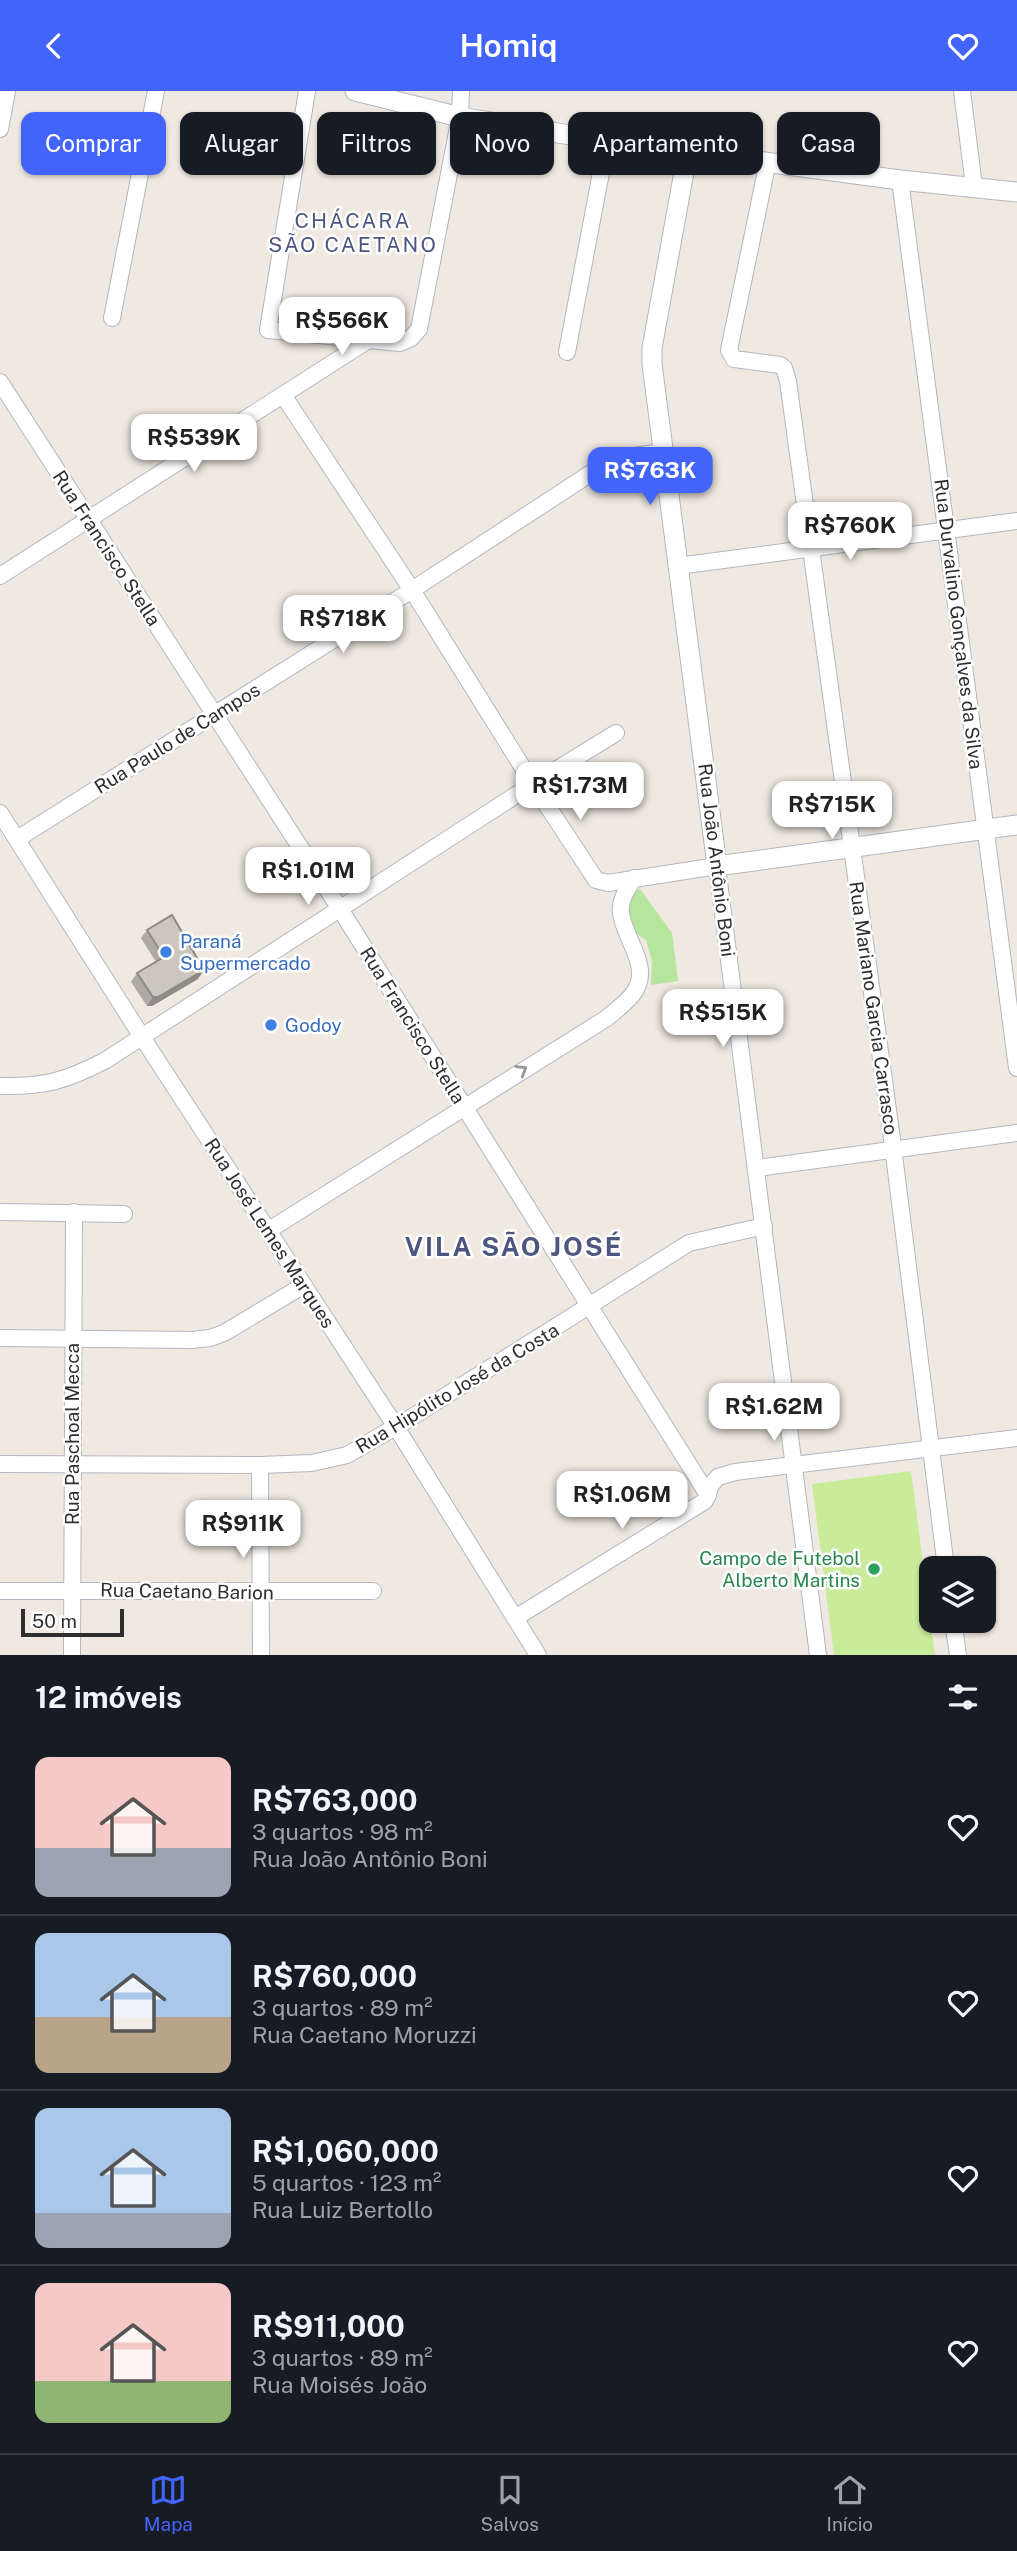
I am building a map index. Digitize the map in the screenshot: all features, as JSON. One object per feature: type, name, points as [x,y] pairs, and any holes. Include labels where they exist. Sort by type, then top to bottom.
[{"type":"street","points":[[0,129],[7,91]]},
{"type":"street","points":[[112,319],[156,91]]},
{"type":"street","points":[[307,91],[268,330],[400,343],[411,338],[419,329],[450,169]]},
{"type":"street","points":[[355,91],[450,115]]},
{"type":"street","points":[[460,112],[461,91]]},
{"type":"street","points":[[962,91],[974,186]]},
{"type":"street","points":[[763,160],[900,180],[1017,192]]},
{"type":"street","name":"Rua Mariano Garcia Carrasco","points":[[768,161],[729,350],[734,359],[780,365],[786,373],[894,1150],[944,1556]]},
{"type":"street","points":[[567,352],[601,175]]},
{"type":"street","name":"Rua João Antônio Boni","points":[[684,175],[652,348],[652,364],[818,1655]]},
{"type":"street","name":"Rua Durvalino Gonçalves da Silva","points":[[900,180],[1017,1068]]},
{"type":"street","points":[[0,576],[367,341]]},
{"type":"street","name":"Rua Francisco Stella","points":[[0,382],[340,909],[708,1495]]},
{"type":"street","points":[[283,395],[412,590],[596,880],[608,883],[852,846],[1017,825]]},
{"type":"street","name":"Rua Paulo de Campos","points":[[17,839],[412,590],[608,462],[663,452]]},
{"type":"street","points":[[678,566],[1017,521]]},
{"type":"street","points":[[0,1086],[34,1087],[61,1081],[85,1071],[616,733]]},
{"type":"street","name":"Rua José Lemes Marques","points":[[0,813],[396,1427],[538,1655]]},
{"type":"street","points":[[269,1230],[607,1017],[634,994],[639,982],[639,962],[621,913],[623,896],[634,878]]},
{"type":"street","points":[[757,1168],[1017,1133]]},
{"type":"street","points":[[0,1212],[124,1214]]},
{"type":"street","name":"Rua Paschoal Mecca","points":[[72,1655],[74,1212]]},
{"type":"street","name":"Rua Hipólito José da Costa","points":[[0,1464],[260,1465],[312,1463],[347,1455],[689,1243],[764,1226]]},
{"type":"street","points":[[0,1338],[183,1341],[210,1338],[224,1333],[304,1285]]},
{"type":"street","points":[[515,1618],[705,1501],[711,1485],[718,1477],[735,1472],[1017,1437]]},
{"type":"street","points":[[260,1465],[261,1655]]},
{"type":"street","name":"Rua Caetano Barion","points":[[0,1591],[373,1591]]},
{"type":"street","points":[[955,1633],[958,1655]]},
{"type":"green space","points":[[640,889],[672,933],[678,981],[651,985],[652,961],[646,940],[631,930],[626,911],[634,891]]},
{"type":"green space","name":"Campo de Futebol Alberto Martins","points":[[911,1471],[922,1556],[919,1556],[919,1633],[932,1633],[935,1655],[834,1655],[812,1484]]},
{"type":"building","name":"Paraná Supermercado","points":[[172,915],[204,970],[158,997],[153,997],[137,973],[164,957],[147,930]]},
{"type":"place","name":"Paraná Supermercado","points":[[166,952]]},
{"type":"place","name":"Godoy","points":[[271,1025]]},
{"type":"place","name":"Campo de Futebol Alberto Martins","points":[[874,1569]]},
{"type":"district","name":"CHÁCARA SÃO CAETANO","points":[[353,233]]},
{"type":"district","name":"VILA SÃO JOSÉ","points":[[514,1247]]}]
